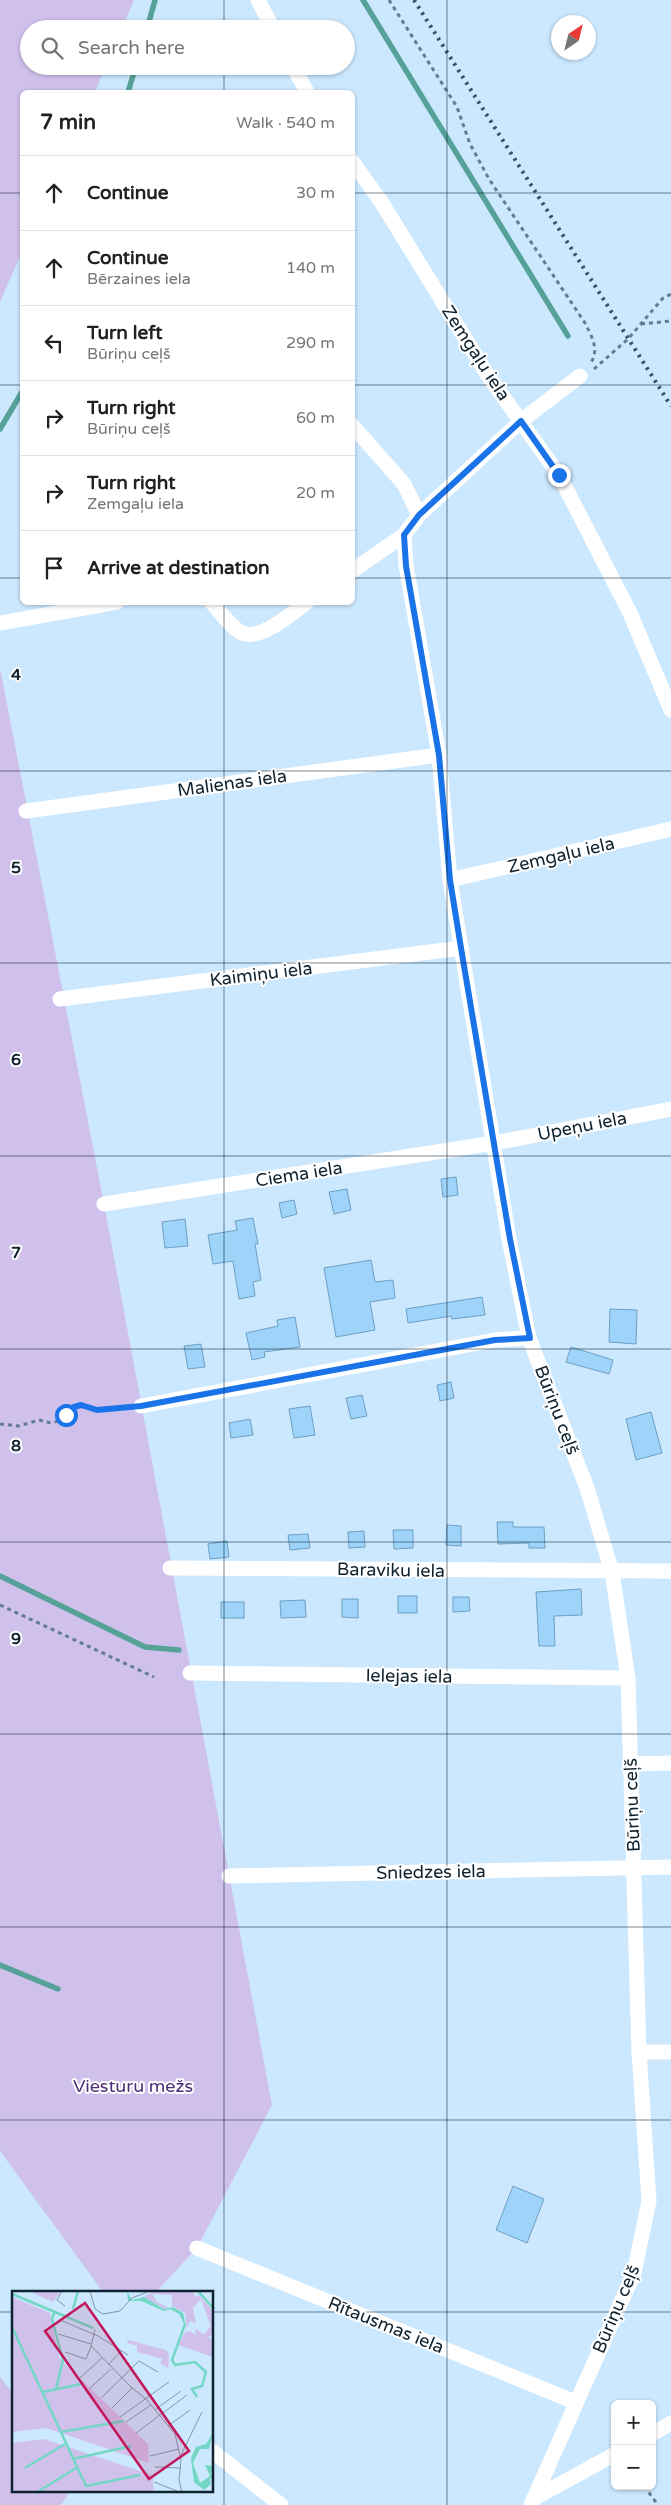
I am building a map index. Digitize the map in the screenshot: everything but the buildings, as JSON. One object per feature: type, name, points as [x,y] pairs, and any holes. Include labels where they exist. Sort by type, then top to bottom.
[{"type":"street","points":[[258,0],[268,20]]},
{"type":"street","points":[[298,75],[306,90]]},
{"type":"street","name":"Zemgaļu iela","points":[[355,165],[382,203],[487,374],[563,484],[630,613],[671,710]]},
{"type":"street","points":[[355,569],[404,535],[419,515],[521,421],[580,376]]},
{"type":"street","points":[[355,428],[404,484],[419,515]]},
{"type":"street","name":"Būriņu ceļš","points":[[404,535],[406,566],[439,755],[450,880],[494,1144],[530,1338],[587,1488],[612,1572],[628,1678],[639,2052],[649,2201],[634,2273],[532,2502]]},
{"type":"street","points":[[0,623],[100,605]]},
{"type":"street","points":[[214,605],[241,632],[254,635],[271,628],[303,605]]},
{"type":"street","name":"Malienas iela","points":[[26,811],[439,755]]},
{"type":"street","name":"Zemgaļu iela","points":[[450,880],[671,829]]},
{"type":"street","name":"Kaimiņu iela","points":[[60,1000],[461,948]]},
{"type":"street","name":"Upeņu iela","points":[[494,1144],[671,1109]]},
{"type":"street","name":"Ciema iela","points":[[104,1204],[494,1144]]},
{"type":"street","points":[[141,1406],[495,1340],[530,1338]]},
{"type":"street","name":"Baraviku iela","points":[[170,1568],[671,1571]]},
{"type":"street","name":"Ielejas iela","points":[[190,1673],[628,1678]]},
{"type":"street","points":[[630,1764],[671,1764]]},
{"type":"street","name":"Sniedzes iela","points":[[229,1876],[671,1867]]},
{"type":"street","points":[[639,2052],[671,2052]]},
{"type":"street","name":"Rītausmas iela","points":[[197,2248],[575,2402]]},
{"type":"street","points":[[656,2432],[671,2423]]},
{"type":"street","points":[[214,2453],[281,2505]]},
{"type":"street","points":[[532,2502],[611,2456]]},
{"type":"path","points":[[389,0],[456,107],[470,144],[489,178],[585,323],[595,344],[595,357],[580,376]]},
{"type":"path","points":[[580,376],[600,366],[641,324],[663,298],[671,294]]},
{"type":"path","points":[[641,324],[671,321]]},
{"type":"path","points":[[0,1424],[18,1426],[39,1420],[51,1423],[60,1421],[74,1407],[81,1405],[97,1410],[141,1406]]},
{"type":"path","points":[[0,1605],[154,1676]]},
{"type":"path","points":[[647,2490],[658,2505]]},
{"type":"green space","points":[[0,0],[134,0],[126,20],[20,20],[20,75],[102,75],[96,90],[20,90],[20,257],[0,302]]},
{"type":"green space","name":"Viesturu mežs","points":[[0,668],[104,1204],[272,2105],[197,2248],[157,2291],[102,2291],[0,2151]]},
{"type":"green space","points":[[0,2377],[12,2392],[12,2492],[69,2492],[61,2505],[0,2505]]},
{"type":"waterway","points":[[149,20],[155,0]]},
{"type":"waterway","points":[[363,0],[568,336]]},
{"type":"waterway","points":[[129,90],[133,75]]},
{"type":"waterway","points":[[0,429],[20,395]]},
{"type":"waterway","points":[[0,1576],[145,1647],[179,1650]]},
{"type":"waterway","points":[[0,1965],[58,1989]]},
{"type":"railway","points":[[414,0],[671,406]]},
{"type":"route","points":[[66,1415],[74,1407],[81,1405],[97,1410],[141,1406],[495,1340],[530,1338],[510,1239],[450,880],[439,755],[406,566],[404,535],[419,515],[521,421],[559,475]]}]
